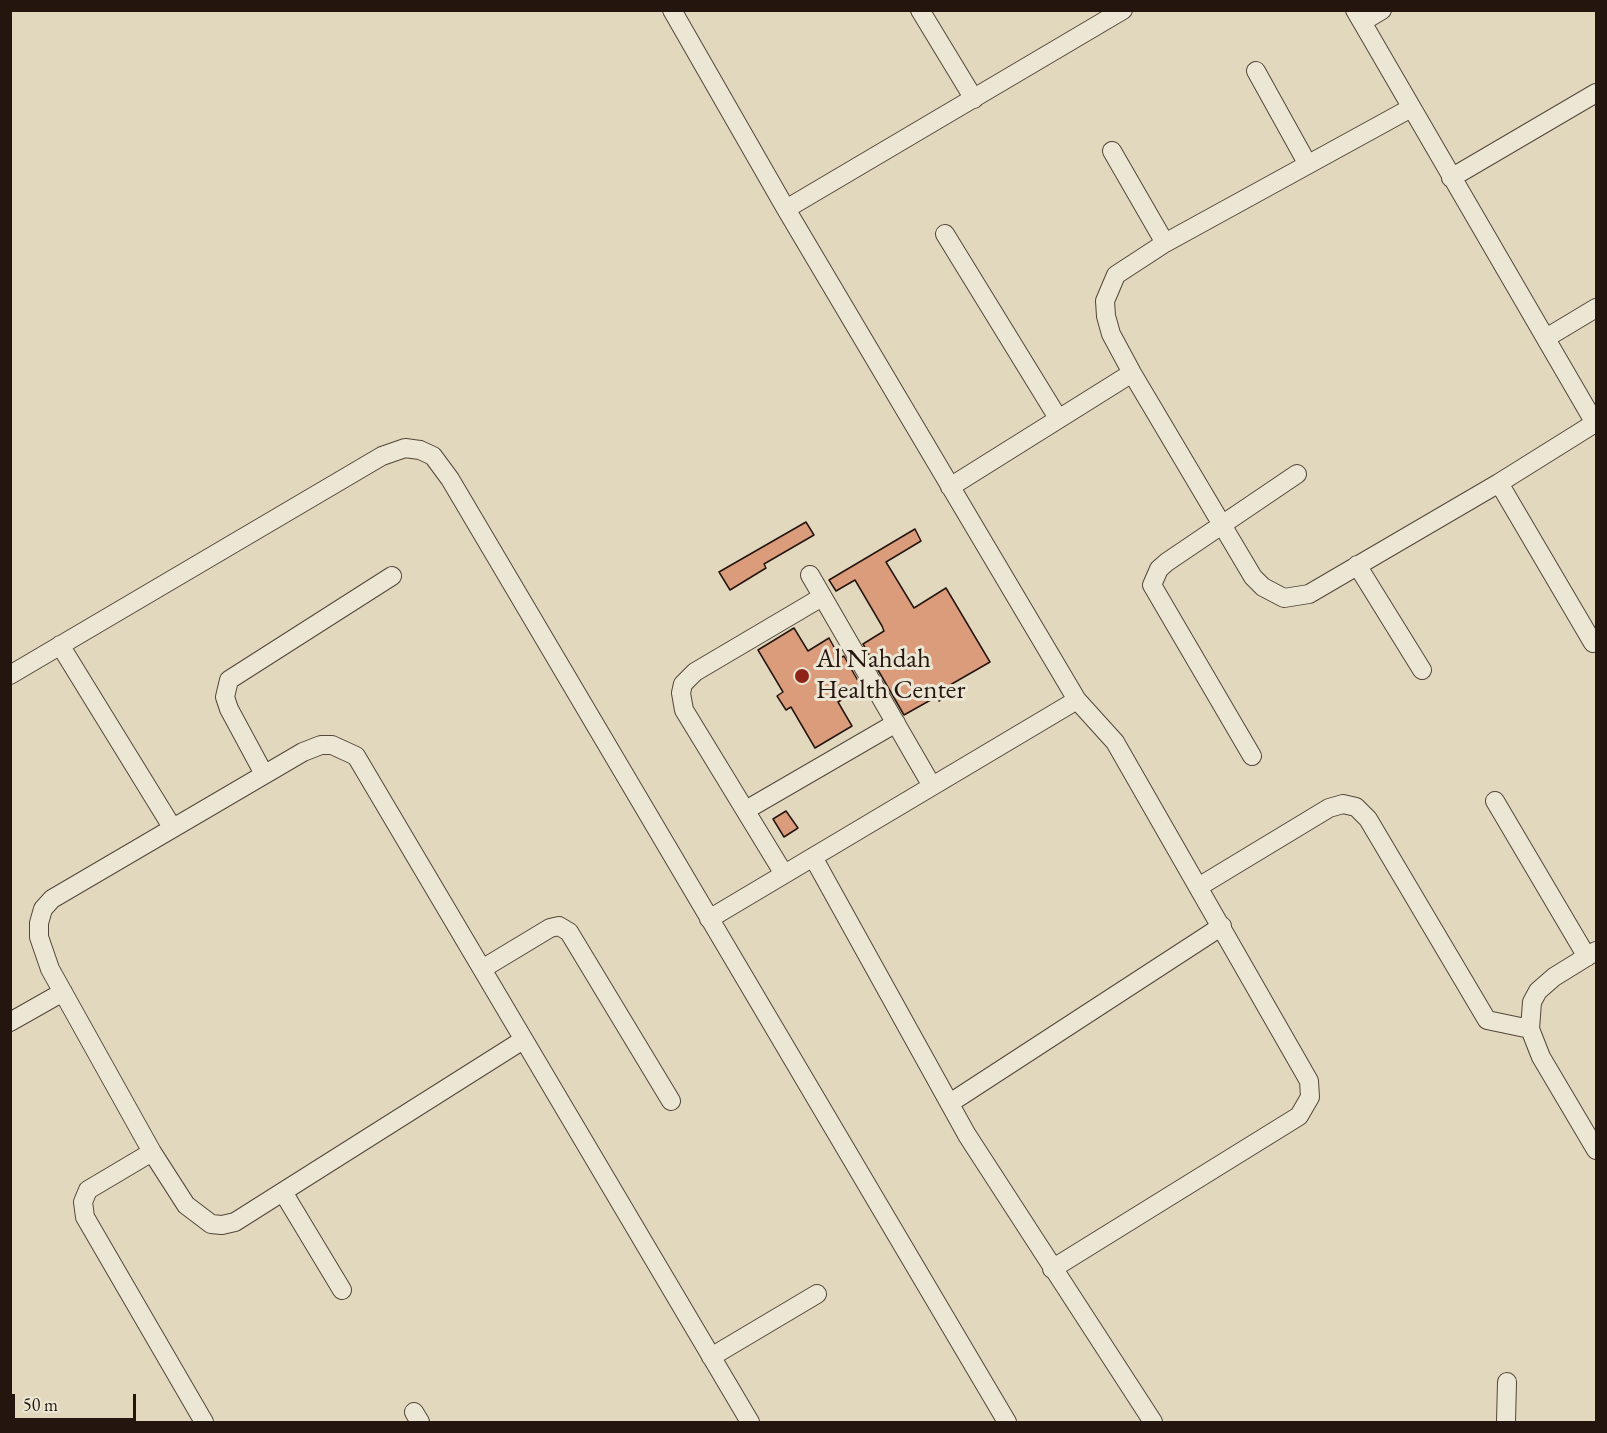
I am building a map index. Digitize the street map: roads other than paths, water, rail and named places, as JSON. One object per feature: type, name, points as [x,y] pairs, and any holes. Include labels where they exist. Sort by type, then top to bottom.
[{"type":"street","points":[[672,10],[786,210],[1077,700],[1115,742],[1200,886],[1310,1081],[1310,1098],[1299,1116],[1052,1269]]},
{"type":"street","points":[[920,10],[974,99]]},
{"type":"street","points":[[786,210],[1123,10]]},
{"type":"street","points":[[1382,10],[1358,16],[1596,424],[1309,594],[1284,598],[1263,587],[1254,577],[1221,525],[1111,334],[1105,301],[1116,276],[1165,243],[1410,108]]},
{"type":"street","points":[[1256,71],[1307,163]]},
{"type":"street","points":[[1451,178],[1596,93]]},
{"type":"street","points":[[1112,151],[1165,243]]},
{"type":"street","points":[[945,234],[1058,418]]},
{"type":"street","points":[[1546,338],[1596,308]]},
{"type":"street","points":[[950,487],[1132,373]]},
{"type":"street","points":[[10,675],[382,456],[405,448],[420,450],[433,456],[450,479],[1007,1422]]},
{"type":"street","points":[[1252,756],[1152,585],[1159,569],[1297,474]]},
{"type":"street","points":[[1499,483],[1593,643]]},
{"type":"street","points":[[1356,565],[1422,670]]},
{"type":"street","points":[[264,774],[229,709],[225,697],[229,680],[392,576]]},
{"type":"street","points":[[810,576],[932,786]]},
{"type":"street","points":[[784,874],[684,710],[681,693],[683,684],[694,672],[822,597]]},
{"type":"street","points":[[60,645],[172,827]]},
{"type":"street","points":[[709,919],[1077,700]]},
{"type":"street","points":[[746,810],[896,723]]},
{"type":"street","points":[[523,1040],[235,1222],[222,1225],[211,1224],[186,1205],[152,1152],[50,969],[41,943],[39,923],[43,909],[52,899],[264,774],[321,745],[343,748],[356,756],[750,1422]]},
{"type":"street","points":[[1495,801],[1592,954],[1538,991],[1532,1002],[1530,1029],[1541,1057],[1596,1150]]},
{"type":"street","points":[[1200,886],[1329,808],[1343,804],[1356,807],[1368,819],[1487,1020],[1530,1029]]},
{"type":"street","points":[[813,857],[967,1135],[1153,1422]]},
{"type":"street","points":[[482,969],[550,928],[560,926],[569,932],[672,1101]]},
{"type":"street","points":[[950,1103],[1222,926]]},
{"type":"street","points":[[10,1023],[63,992]]},
{"type":"street","points":[[152,1152],[88,1190],[83,1202],[85,1217],[204,1422]]},
{"type":"street","points":[[283,1192],[342,1290]]},
{"type":"street","points":[[711,1357],[817,1294]]},
{"type":"street","points":[[1506,1422],[1507,1382]]},
{"type":"place","name":"Al Nahdah Health Center","points":[[802,676]]}]
